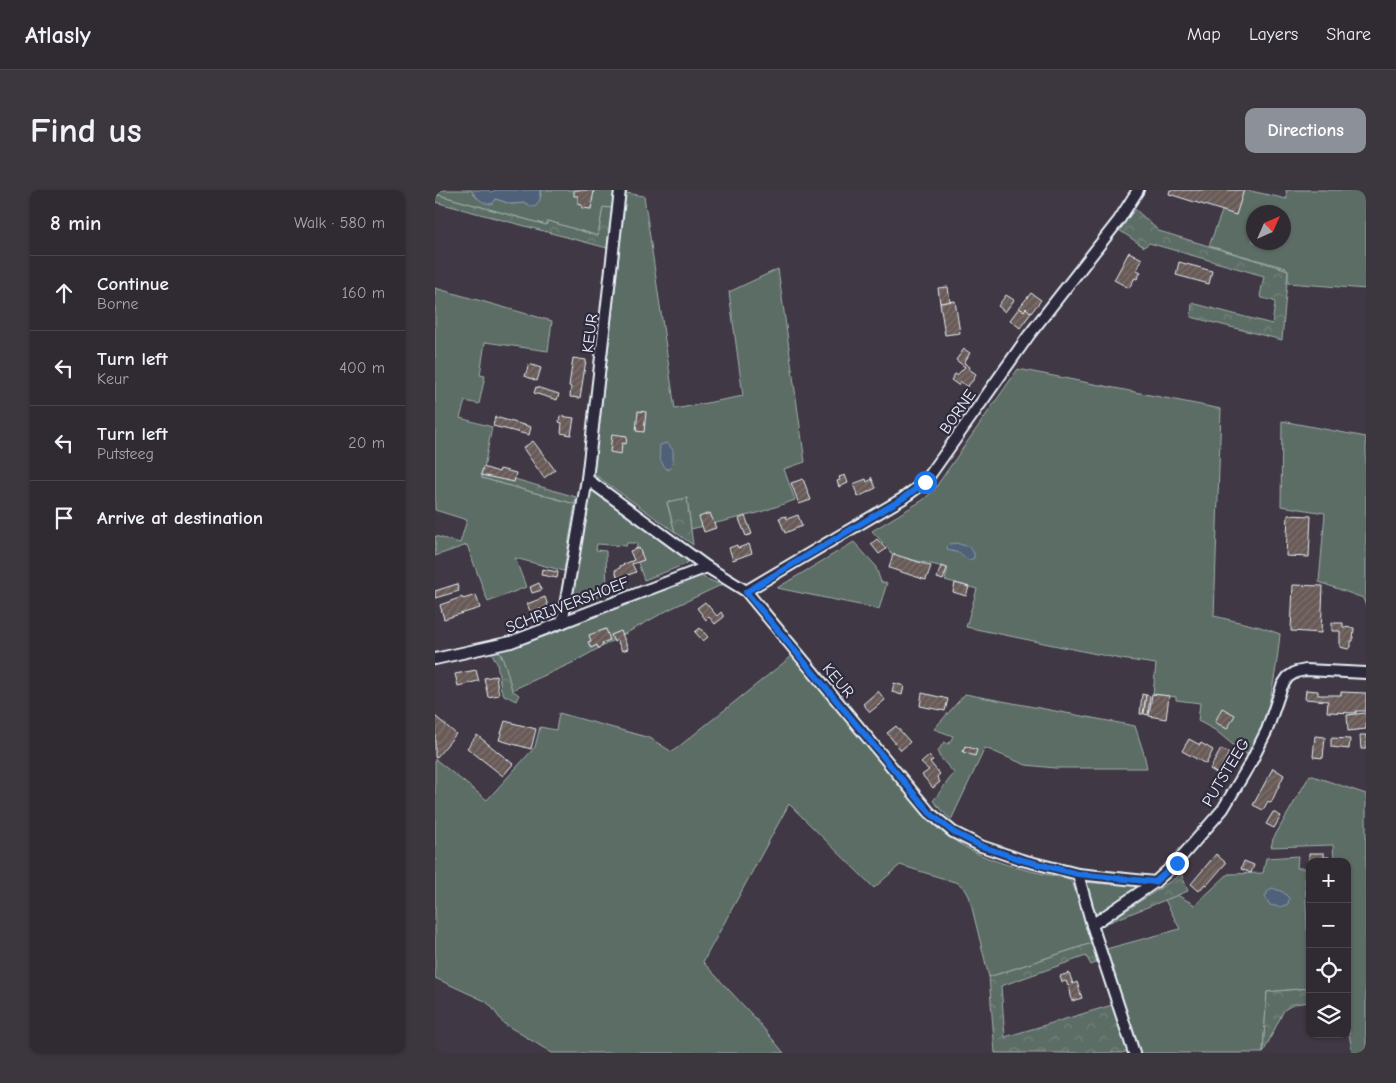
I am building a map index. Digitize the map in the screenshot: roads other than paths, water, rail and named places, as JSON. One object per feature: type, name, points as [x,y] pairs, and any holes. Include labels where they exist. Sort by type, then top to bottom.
[{"type":"street","name":"KEUR","points":[[562,623],[587,479],[620,190]]},
{"type":"street","name":"BORNE","points":[[746,592],[902,499],[925,482],[1029,335],[1119,220],[1138,190]]},
{"type":"street","name":"KEUR","points":[[587,479],[707,567],[746,592],[930,813],[953,832],[981,846],[1022,860],[1078,874],[1155,882]]},
{"type":"street","name":"SCHRIJVERSHOEF","points":[[435,658],[511,642],[707,567]]},
{"type":"street","name":"PUTSTEEG","points":[[1092,925],[1155,882],[1177,863],[1223,809],[1267,730],[1281,686],[1288,677],[1296,672],[1306,670],[1366,673]]},
{"type":"street","points":[[1078,874],[1092,925],[1134,1053]]},
{"type":"water","points":[[471,190],[488,190],[491,192],[496,190],[540,190],[540,200],[533,207],[525,203],[511,204],[496,199],[492,204],[488,204],[475,196]]},
{"type":"water","points":[[667,443],[673,450],[673,463],[668,470],[660,459],[660,445]]},
{"type":"water","points":[[956,543],[969,547],[974,553],[974,558],[969,560],[959,553],[948,550],[947,547],[950,544]]},
{"type":"water","points":[[1272,888],[1283,892],[1289,898],[1288,904],[1280,907],[1270,905],[1265,897]]}]
